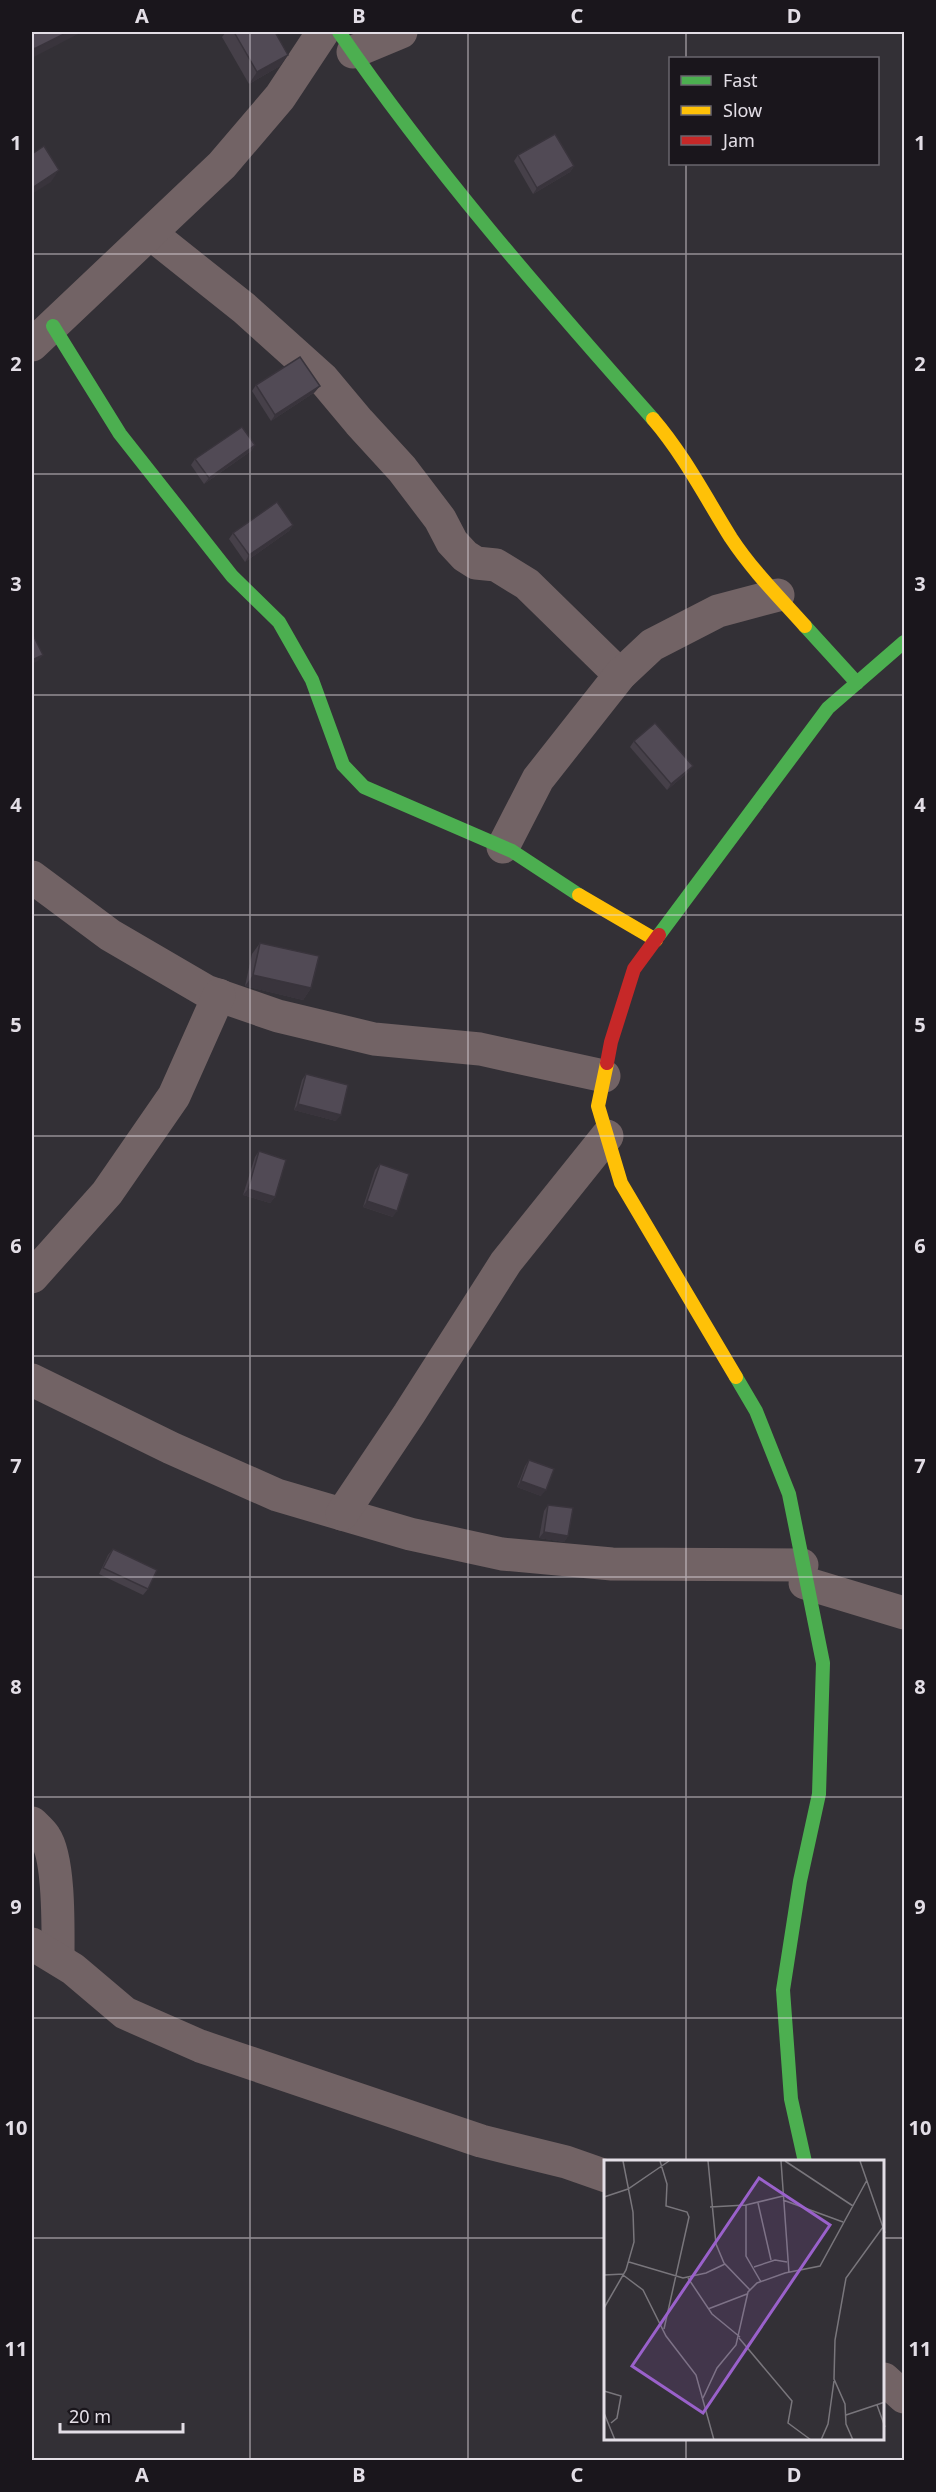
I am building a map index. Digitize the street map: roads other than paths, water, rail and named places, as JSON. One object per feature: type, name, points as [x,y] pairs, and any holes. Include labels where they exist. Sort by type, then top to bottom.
[{"type":"street","points":[[323,32],[280,97],[222,165],[42,336],[231,576],[279,622],[303,661],[344,765],[364,787],[503,847],[599,909],[656,940]]},
{"type":"street","points":[[400,32],[346,41],[381,93],[555,309],[663,431],[707,495],[732,539],[778,595],[857,683]]},
{"type":"street","points":[[151,234],[244,308],[323,379],[402,469],[440,519],[452,542],[465,556],[476,563],[496,565],[527,584],[620,675]]},
{"type":"street","points":[[503,847],[538,780],[620,675],[652,645],[718,611],[778,595]]},
{"type":"street","points":[[805,2160],[791,2099],[783,1990],[800,1881],[819,1794],[823,1664],[789,1494],[756,1411],[621,1183],[598,1106],[611,1042],[634,969],[828,708],[904,642]]},
{"type":"street","points":[[32,877],[110,935],[206,991],[278,1016],[374,1040],[480,1049],[604,1076]]},
{"type":"street","points":[[32,1277],[107,1193],[174,1096],[219,995]]},
{"type":"street","points":[[342,1514],[506,1262],[607,1136]]},
{"type":"street","points":[[32,1380],[171,1448],[277,1495],[410,1534],[502,1554],[612,1564],[804,1574],[904,1613]]},
{"type":"street","points":[[32,1823],[46,1837],[53,1862],[57,1899],[45,1951],[73,1969],[125,2013],[200,2046],[481,2141],[604,2175]]},
{"type":"street","points":[[885,2380],[904,2397]]}]
